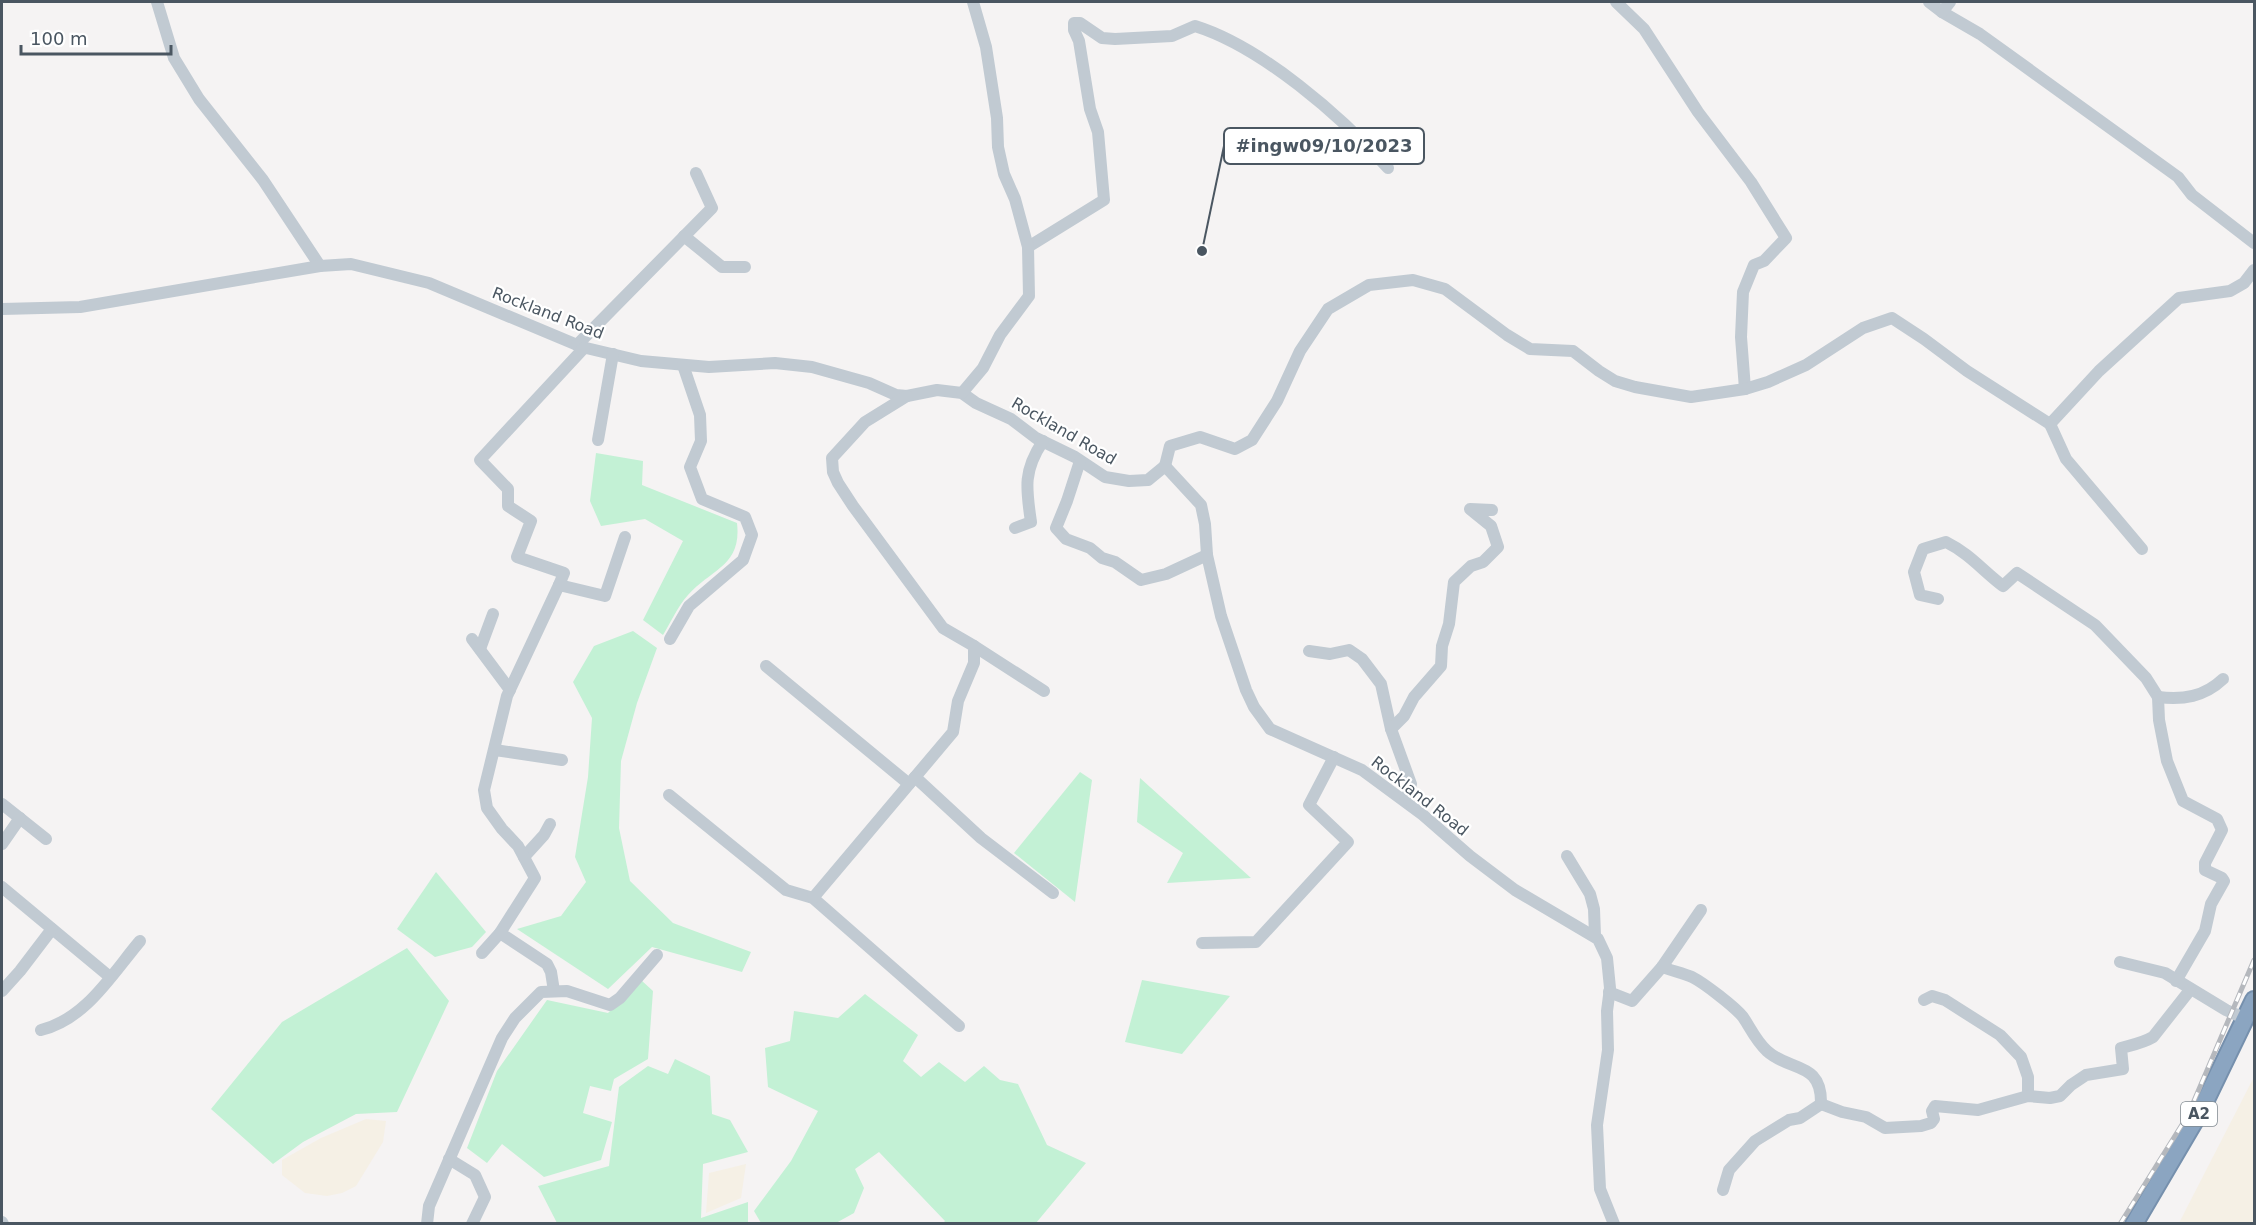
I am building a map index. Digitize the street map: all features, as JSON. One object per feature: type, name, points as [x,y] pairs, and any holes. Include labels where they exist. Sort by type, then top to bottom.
[{"type":"highway","name":"A2","points":[[2134,1224],[2201,1110],[2254,1000]]},
{"type":"street","points":[[157,2],[174,58],[199,99],[263,180],[320,266]]},
{"type":"street","points":[[962,393],[983,368],[1000,335],[1029,296],[1028,247],[1015,199],[1004,174],[986,47],[973,2]]},
{"type":"street","points":[[1616,2],[1644,29],[1698,112],[1751,182],[1786,238],[1764,261],[1754,265],[1743,291],[1741,337],[1744,388]]},
{"type":"street","points":[[1929,2],[1941,12],[1980,34],[2178,177],[2192,195],[2254,243]]},
{"type":"street","points":[[1941,12],[1950,2]]},
{"type":"street","points":[[1028,247],[1104,200],[1098,132],[1090,109],[1079,40],[1074,30],[1074,23],[1080,23],[1102,38],[1172,36],[1195,26],[1214,31],[1293,82],[1358,135],[1388,168]]},
{"type":"street","points":[[482,953],[500,933],[534,878],[524,857],[487,807],[484,790],[510,690],[564,573],[517,557],[531,521],[508,506],[508,489],[480,459],[581,346],[712,208],[696,173]]},
{"type":"street","points":[[684,236],[722,267],[745,267]]},
{"type":"street","name":"Rockland Road","points":[[2,309],[80,307],[320,266],[351,264],[429,283],[581,346],[641,361],[709,367],[775,363],[812,367],[869,383],[896,395],[907,396],[937,390],[962,393],[976,403],[1011,419],[1043,441],[1105,477],[1129,481],[1148,480],[1165,466],[1201,505],[1207,555],[1221,616],[1246,690],[1254,707],[1270,729],[1362,770],[1405,800],[1515,891],[1595,936]]},
{"type":"street","points":[[2049,424],[2099,371],[2179,298],[2230,291],[2244,283],[2254,270]]},
{"type":"street","points":[[1165,466],[1170,446],[1200,437],[1235,449],[1252,440],[1276,401],[1300,351],[1328,309],[1369,285],[1413,280],[1445,289],[1507,335],[1530,349],[1573,351],[1615,381],[1691,397],[1768,382],[1806,365],[1863,328],[1892,318],[1967,371],[2049,424],[2066,459],[2142,549]]},
{"type":"street","points":[[598,440],[613,354]]},
{"type":"street","points":[[670,639],[689,606],[744,560],[752,535],[745,517],[702,499],[690,467],[701,441],[700,415],[683,365]]},
{"type":"street","points":[[907,396],[865,422],[832,458],[837,483],[943,628],[1044,691]]},
{"type":"street","points":[[1015,528],[1031,522],[1026,486],[1033,457],[1043,441]]},
{"type":"street","points":[[1080,461],[1056,528],[1066,538],[1090,548],[1102,558],[1115,562],[1141,580],[1166,574],[1207,555]]},
{"type":"street","points":[[1391,729],[1404,716],[1414,697],[1441,666],[1442,646],[1449,624],[1454,582],[1471,566],[1483,562],[1498,547],[1491,526],[1470,509],[1492,510]]},
{"type":"street","points":[[559,585],[605,596],[625,537]]},
{"type":"street","points":[[1938,599],[1920,595],[1914,573],[1923,549],[1946,542],[1964,551],[1983,571],[2003,586],[2017,573],[2096,625],[2146,678],[2158,697],[2159,720],[2167,761],[2183,801],[2217,819],[2222,830],[2205,863],[2205,870],[2224,881],[2211,904],[2205,931],[2176,981]]},
{"type":"street","points":[[480,649],[493,614]]},
{"type":"street","points":[[472,639],[510,690]]},
{"type":"street","points":[[813,898],[953,732],[958,701],[974,663],[974,646]]},
{"type":"street","points":[[1309,651],[1330,654],[1348,650],[1362,659],[1381,684],[1391,729],[1411,784],[1405,800]]},
{"type":"street","points":[[766,666],[1053,893]]},
{"type":"street","points":[[2158,697],[2174,699],[2198,696],[2211,690],[2223,680]]},
{"type":"street","points":[[495,750],[562,760]]},
{"type":"street","points":[[1202,943],[1256,942],[1348,842],[1309,805],[1334,756]]},
{"type":"street","points":[[669,795],[786,890],[813,898],[950,1019],[959,1026],[813,898]]},
{"type":"street","points":[[2,804],[46,839]]},
{"type":"street","points":[[2,844],[20,818]]},
{"type":"street","points":[[524,857],[544,835],[549,824]]},
{"type":"street","points":[[1567,856],[1590,894],[1594,909],[1595,936],[1607,958],[1608,1050],[1597,1125],[1600,1189],[1614,1224]]},
{"type":"street","points":[[2,887],[110,977]]},
{"type":"street","points":[[1609,992],[1632,1001],[1662,967],[1701,910]]},
{"type":"street","points":[[2,991],[52,929]]},
{"type":"street","points":[[500,933],[547,964],[551,972],[554,991]]},
{"type":"street","points":[[42,1030],[58,1026],[91,1000],[140,941]]},
{"type":"street","points":[[427,1224],[429,1206],[449,1159],[502,1038],[515,1018],[534,997],[542,992],[567,991],[610,1005],[620,998],[657,955]]},
{"type":"street","points":[[2120,962],[2165,973],[2190,990],[2246,1019]]},
{"type":"street","points":[[1662,967],[1681,975],[1690,976],[1710,989],[1742,1017],[1757,1040],[1774,1057],[1807,1070],[1821,1086],[1821,1104]]},
{"type":"street","points":[[1821,1104],[1842,1112],[1866,1117],[1885,1128],[1897,1126],[1904,1128],[1931,1123],[1934,1119],[1932,1110],[1935,1106],[1978,1110],[2028,1096],[2050,1098],[2060,1096],[2086,1075],[2123,1070],[2121,1048],[2135,1043],[2144,1043],[2153,1037],[2190,990]]},
{"type":"street","points":[[1924,1000],[1932,996],[1945,1000],[2000,1035],[2021,1057],[2028,1077],[2028,1096]]},
{"type":"street","points":[[1723,1190],[1729,1170],[1755,1141],[1789,1120],[1800,1118],[1821,1104]]},
{"type":"street","points":[[449,1159],[475,1174],[485,1197],[472,1224]]},
{"type":"green space","points":[[596,453],[643,461],[642,485],[737,523],[735,549],[730,558],[688,595],[663,635],[643,620],[683,541],[645,519],[601,526],[590,501]]},
{"type":"green space","points":[[633,631],[657,648],[637,703],[621,761],[619,828],[630,881],[673,923],[751,952],[742,972],[652,947],[608,989],[517,929],[561,916],[586,882],[575,857],[588,777],[592,718],[573,682],[594,646]]},
{"type":"green space","points":[[1080,772],[1092,780],[1075,902],[1014,853]]},
{"type":"green space","points":[[1140,778],[1251,878],[1167,883],[1183,853],[1137,822]]},
{"type":"green space","points":[[436,872],[486,932],[472,947],[435,957],[397,929]]},
{"type":"green space","points":[[407,948],[449,1001],[397,1112],[356,1114],[303,1142],[273,1164],[211,1109],[282,1022]]},
{"type":"green space","points":[[641,980],[653,991],[648,1059],[614,1079],[611,1091],[590,1086],[583,1113],[612,1122],[601,1160],[544,1177],[502,1144],[487,1163],[467,1148],[497,1071],[547,1000],[608,1013]]},
{"type":"green space","points":[[1142,980],[1230,996],[1182,1054],[1125,1042]]},
{"type":"green space","points":[[865,994],[918,1035],[903,1061],[921,1077],[939,1062],[965,1082],[984,1066],[1000,1080],[1018,1084],[1047,1145],[1086,1163],[1036,1223],[943,1223],[945,1221],[879,1152],[855,1169],[864,1188],[854,1213],[836,1223],[761,1223],[754,1211],[791,1161],[818,1111],[768,1087],[765,1048],[790,1041],[794,1011],[838,1018]]},
{"type":"green space","points":[[675,1059],[710,1076],[712,1114],[730,1120],[748,1152],[703,1164],[701,1218],[748,1202],[748,1223],[557,1223],[538,1186],[609,1166],[619,1087],[648,1066],[668,1074]]},
{"type":"sand","points":[[2254,1077],[2254,1223],[2179,1223]]},
{"type":"sand","points":[[366,1119],[386,1121],[383,1142],[356,1186],[342,1193],[327,1196],[305,1193],[282,1175],[282,1160],[321,1138]]},
{"type":"sand","points":[[746,1164],[741,1198],[706,1213],[709,1173]]},
{"type":"railway","points":[[2120,1224],[2188,1115],[2254,960]]},
{"type":"place","name":"#ingw09/10/2023","points":[[1202,251]]}]
